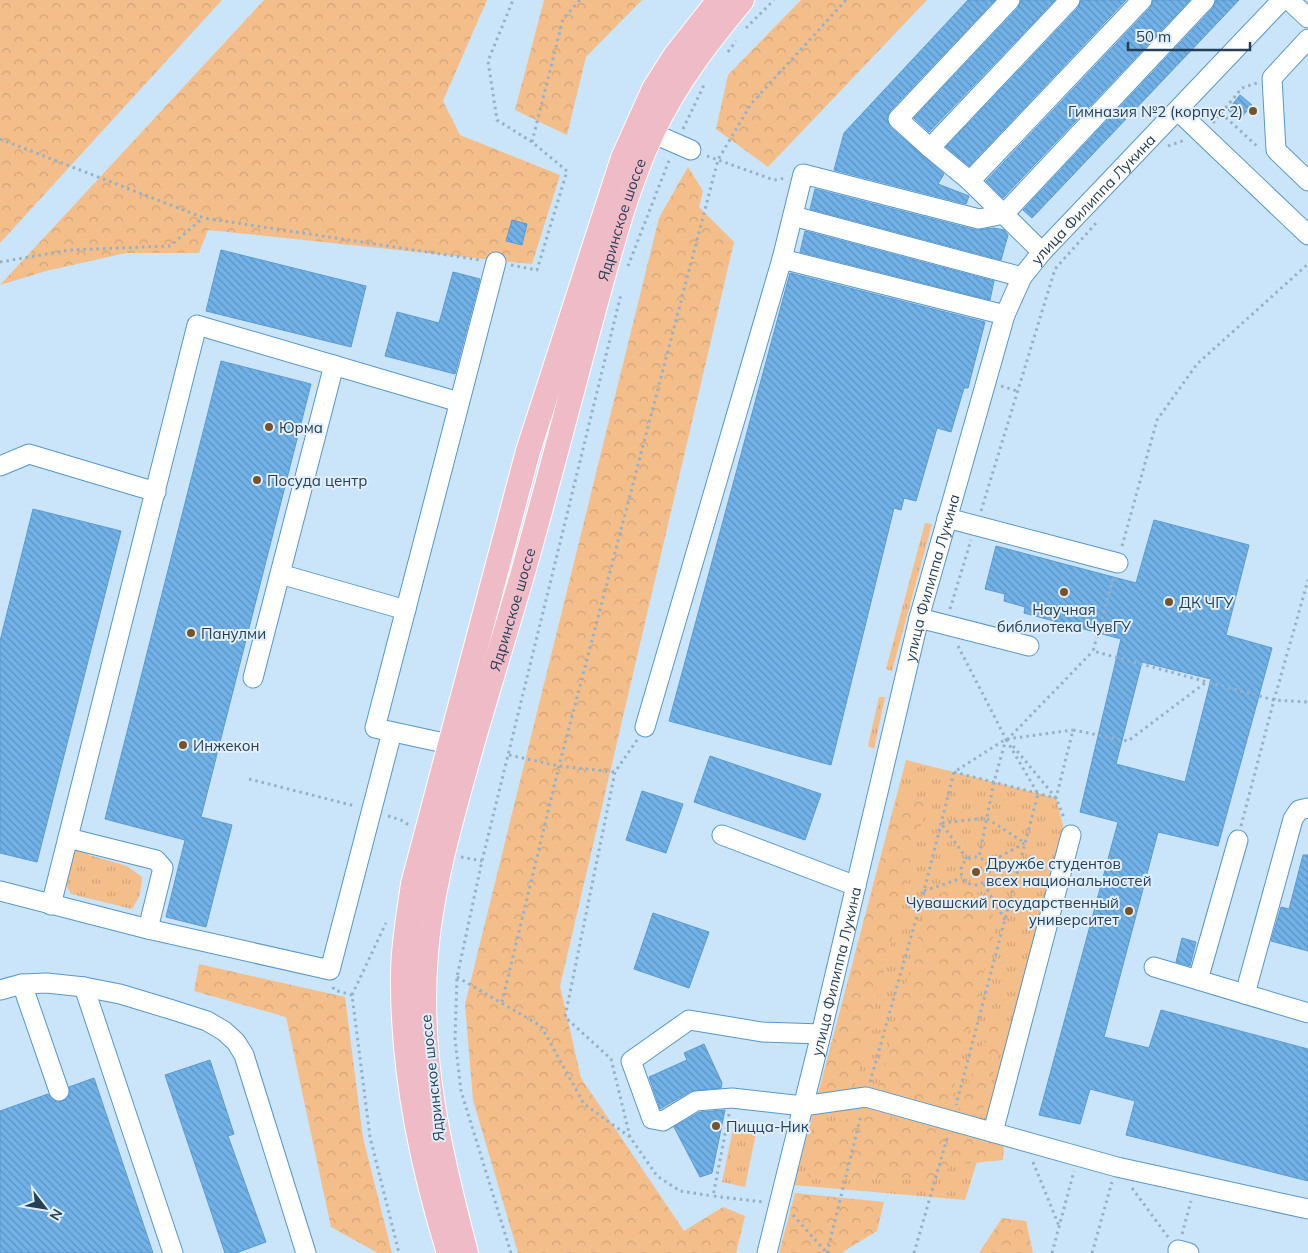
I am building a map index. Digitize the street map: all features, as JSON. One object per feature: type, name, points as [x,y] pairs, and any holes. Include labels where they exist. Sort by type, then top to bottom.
[{"type":"main road","name":"Ядринское шоссе","points":[[466,1253],[442,1161],[432,1107],[425,1043],[426,952],[459,747],[528,451],[623,158],[654,89],[675,56],[719,0]]},
{"type":"main road","name":"Ядринское шоссе","points":[[449,1253],[420,1150],[409,1078],[403,1013],[403,974],[405,939],[413,884],[459,747],[524,569],[606,265],[626,202],[652,132],[680,81],[698,54],[742,0]]},
{"type":"street","points":[[1010,0],[898,119],[970,180],[1042,252]]},
{"type":"street","points":[[930,148],[1070,0]]},
{"type":"street","points":[[970,180],[1142,0]]},
{"type":"street","points":[[645,727],[782,259],[803,174],[979,218],[1004,214],[1205,0]]},
{"type":"street","name":"улица Филиппа Лукина","points":[[767,1253],[821,1034],[919,618],[1005,315],[1022,277],[1042,252],[1282,0]]},
{"type":"street","points":[[1289,0],[1308,18]]},
{"type":"street","points":[[1308,39],[1272,78],[1276,150],[1308,181]]},
{"type":"street","points":[[1178,111],[1308,234]]},
{"type":"street","points":[[652,132],[684,147]]},
{"type":"street","points":[[793,216],[1022,277]]},
{"type":"street","points":[[782,259],[1005,315]]},
{"type":"street","points":[[459,747],[375,728],[496,262]]},
{"type":"street","points":[[51,904],[197,325],[459,402]]},
{"type":"street","points":[[253,678],[334,365]]},
{"type":"street","points":[[0,466],[29,454],[156,492]]},
{"type":"street","points":[[947,518],[1118,563]]},
{"type":"street","points":[[280,574],[406,610]]},
{"type":"street","points":[[919,618],[946,623],[1029,646]]},
{"type":"street","points":[[0,891],[148,929],[330,970],[392,732]]},
{"type":"street","points":[[1245,994],[1293,819],[1299,810],[1308,808]]},
{"type":"street","points":[[722,835],[856,886]]},
{"type":"street","points":[[993,1132],[1071,835]]},
{"type":"street","points":[[68,838],[156,860],[163,868],[148,929]]},
{"type":"street","points":[[1198,980],[1238,840]]},
{"type":"street","points":[[1154,968],[1308,1013]]},
{"type":"street","points":[[0,990],[22,984],[47,983],[84,987],[120,994],[206,1021],[236,1042],[244,1055],[306,1253]]},
{"type":"street","points":[[22,984],[59,1090]]},
{"type":"street","points":[[84,987],[173,1253]]},
{"type":"street","points":[[821,1034],[762,1032],[688,1020],[631,1061],[652,1119],[663,1121],[696,1101],[732,1098],[803,1106],[866,1097],[1117,1167],[1308,1209]]},
{"type":"path","points":[[0,140],[204,218],[496,262],[536,270],[567,171],[532,142],[497,120],[488,61],[513,0]]},
{"type":"path","points":[[532,142],[563,19],[580,0]]},
{"type":"path","points":[[723,58],[747,28],[774,0]]},
{"type":"path","points":[[502,1002],[559,766],[718,160],[751,104],[846,0]]},
{"type":"path","points":[[1165,147],[1203,134],[1242,88],[1272,78]]},
{"type":"path","points":[[626,271],[684,147],[706,81]]},
{"type":"path","points":[[684,147],[774,180],[803,174]]},
{"type":"path","points":[[0,262],[70,250],[170,246],[204,218]]},
{"type":"path","points":[[914,1253],[952,1122],[1038,794],[1006,739],[946,623],[1055,269],[1100,219]]},
{"type":"path","points":[[827,1253],[866,1097],[924,891],[954,772],[1006,739],[1093,651],[1157,420],[1197,364],[1308,264]]},
{"type":"path","points":[[511,1253],[461,1091],[455,1039],[457,977],[482,861],[622,290]]},
{"type":"path","points":[[1238,840],[1274,700],[1308,580]]},
{"type":"path","points":[[1093,651],[1274,700],[1308,702]]},
{"type":"path","points":[[1006,739],[1073,730],[1128,741],[1206,682]]},
{"type":"path","points":[[630,1137],[611,1059],[565,1017],[615,772],[645,727]]},
{"type":"path","points":[[1056,798],[1073,730]]},
{"type":"path","points":[[978,857],[994,782],[1006,739]]},
{"type":"path","points":[[1006,739],[1056,798],[1071,835]]},
{"type":"path","points":[[509,755],[559,766],[615,772]]},
{"type":"path","points":[[954,772],[1056,798]]},
{"type":"path","points":[[941,823],[986,818],[1024,843]]},
{"type":"path","points":[[941,823],[967,859]]},
{"type":"path","points":[[988,863],[1024,843]]},
{"type":"path","points":[[458,856],[482,861]]},
{"type":"path","points":[[978,857],[988,863],[990,874],[984,884],[972,886],[962,878],[961,868],[967,859],[978,857]]},
{"type":"path","points":[[924,891],[962,878]]},
{"type":"path","points":[[984,884],[1005,920]]},
{"type":"path","points":[[457,977],[541,1026],[584,1104],[630,1137],[657,1176],[680,1191],[769,1202]]},
{"type":"path","points":[[334,990],[352,995],[370,1137],[399,1253]]},
{"type":"path","points":[[713,1196],[732,1098]]},
{"type":"path","points":[[1026,1143],[1059,1226]]},
{"type":"path","points":[[1052,1253],[1078,1156]]},
{"type":"path","points":[[1117,1167],[1183,1252]]},
{"type":"path","points":[[1092,1253],[1117,1167]]},
{"type":"path","points":[[1183,1252],[1196,1183]]},
{"type":"path","points":[[792,1214],[827,1253],[830,1253]]},
{"type":"green space","points":[[0,0],[222,0],[0,243]]},
{"type":"green space","points":[[264,0],[487,0],[443,101],[460,135],[560,175],[532,264],[208,230],[199,253],[126,253],[46,271],[0,285]]},
{"type":"green space","points":[[544,0],[642,0],[586,57],[567,135],[515,110]]},
{"type":"green space","points":[[801,0],[927,0],[768,167],[716,129],[728,75]]},
{"type":"green space","points":[[688,167],[703,191],[699,207],[734,242],[560,986],[581,1078],[684,1231],[723,1207],[745,1216],[736,1253],[518,1253],[473,1100],[465,1004],[659,218]]},
{"type":"green space","points":[[925,523],[932,524],[892,671],[886,669]]},
{"type":"green space","points":[[879,697],[885,697],[874,749],[868,746]]},
{"type":"green space","points":[[906,760],[1056,798],[1066,837],[989,1123],[965,1200],[794,1185]]},
{"type":"green space","points":[[898,794],[927,802],[854,1089],[818,1095]]},
{"type":"green space","points":[[81,846],[89,855],[127,866],[142,877],[140,895],[132,909],[71,894],[62,878],[69,847]]},
{"type":"green space","points":[[956,888],[977,893],[997,921],[947,1116],[876,1095],[929,897]]},
{"type":"green space","points":[[199,964],[345,997],[363,1138],[392,1253],[378,1253],[331,1227],[286,1017],[194,991]]},
{"type":"green space","points":[[992,1021],[1008,1021],[977,1130],[1004,1142],[1003,1160],[952,1165],[935,1180],[807,1177],[815,1126],[875,1113],[950,1133]]},
{"type":"green space","points":[[733,1129],[756,1133],[745,1187],[722,1182]]},
{"type":"green space","points":[[795,1193],[884,1202],[877,1231],[841,1253],[779,1253]]},
{"type":"green space","points":[[1002,1218],[1026,1221],[1033,1253],[979,1253]]},
{"type":"building","points":[[968,0],[995,0],[890,111],[887,117],[890,127],[944,174],[938,184],[969,196],[966,204],[834,170],[844,133]]},
{"type":"building","points":[[1021,0],[1055,0],[929,132],[914,118],[1018,8]]},
{"type":"building","points":[[1081,0],[1126,0],[969,166],[946,147],[1078,8]]},
{"type":"building","points":[[1153,0],[1190,0],[1003,198],[986,181],[1150,8]]},
{"type":"building","points":[[1216,0],[1239,0],[1032,218],[1023,210],[1213,8]]},
{"type":"building","points":[[1240,95],[1252,105],[1240,119],[1228,110]]},
{"type":"building","points":[[815,189],[976,230],[994,228],[1004,230],[1008,235],[1001,260],[810,209]]},
{"type":"building","points":[[512,220],[527,224],[522,245],[506,241]]},
{"type":"building","points":[[805,231],[994,281],[990,300],[800,252]]},
{"type":"building","points":[[221,250],[366,286],[351,347],[206,311]]},
{"type":"building","points":[[453,272],[480,279],[455,374],[385,356],[397,312],[439,323]]},
{"type":"building","points":[[790,273],[985,322],[968,388],[964,388],[951,432],[937,428],[916,501],[904,498],[901,510],[894,508],[831,765],[669,721]]},
{"type":"building","points":[[221,361],[311,384],[201,817],[232,825],[206,927],[166,917],[185,840],[105,819]]},
{"type":"building","points":[[33,509],[121,531],[37,862],[0,853],[0,641]]},
{"type":"building","points":[[1154,520],[1249,545],[1226,635],[1272,648],[1218,846],[1158,832],[1104,1037],[1149,1048],[1161,1010],[1308,1049],[1308,1181],[1126,1135],[1135,1101],[1090,1089],[1080,1124],[1039,1115],[1118,822],[1080,812],[1121,639],[1024,613],[1025,607],[1004,601],[1005,594],[985,589],[996,546],[1136,583]],"holes":[[[1142,662],[1211,679],[1185,782],[1116,764]]]},
{"type":"building","points":[[710,756],[821,794],[805,840],[694,802]]},
{"type":"building","points":[[642,791],[683,804],[666,853],[626,840]]},
{"type":"building","points":[[1303,855],[1308,855],[1308,951],[1271,941],[1281,907],[1289,909]]},
{"type":"building","points":[[653,913],[709,932],[689,988],[634,969]]},
{"type":"building","points":[[1182,938],[1196,942],[1190,966],[1176,962]]},
{"type":"building","points":[[704,1044],[722,1083],[721,1088],[691,1091],[660,1109],[649,1077],[687,1060],[684,1053]]},
{"type":"building","points":[[210,1060],[234,1134],[228,1136],[266,1242],[236,1253],[225,1253],[165,1075]]},
{"type":"building","points":[[94,1078],[153,1253],[0,1253],[0,1111],[48,1094],[56,1102],[63,1101],[70,1094],[69,1087]]},
{"type":"building","points":[[725,1110],[712,1173],[700,1177],[674,1127],[700,1112]]},
{"type":"place","name":"Гимназия №2 (корпус 2)","points":[[1253,111]]},
{"type":"place","name":"Юрма","points":[[269,427]]},
{"type":"place","name":"Посуда центр","points":[[257,480]]},
{"type":"place","name":"Научная библиотека ЧувГУ","points":[[1064,592]]},
{"type":"place","name":"ДК ЧГУ","points":[[1169,602]]},
{"type":"place","name":"Панулми","points":[[191,633]]},
{"type":"place","name":"Инжекон","points":[[183,745]]},
{"type":"place","name":"Дружбе студентов всех национальностей","points":[[976,872]]},
{"type":"place","name":"Чувашский государственный университет","points":[[1129,911]]},
{"type":"place","name":"Пицца-Ник","points":[[716,1126]]}]
